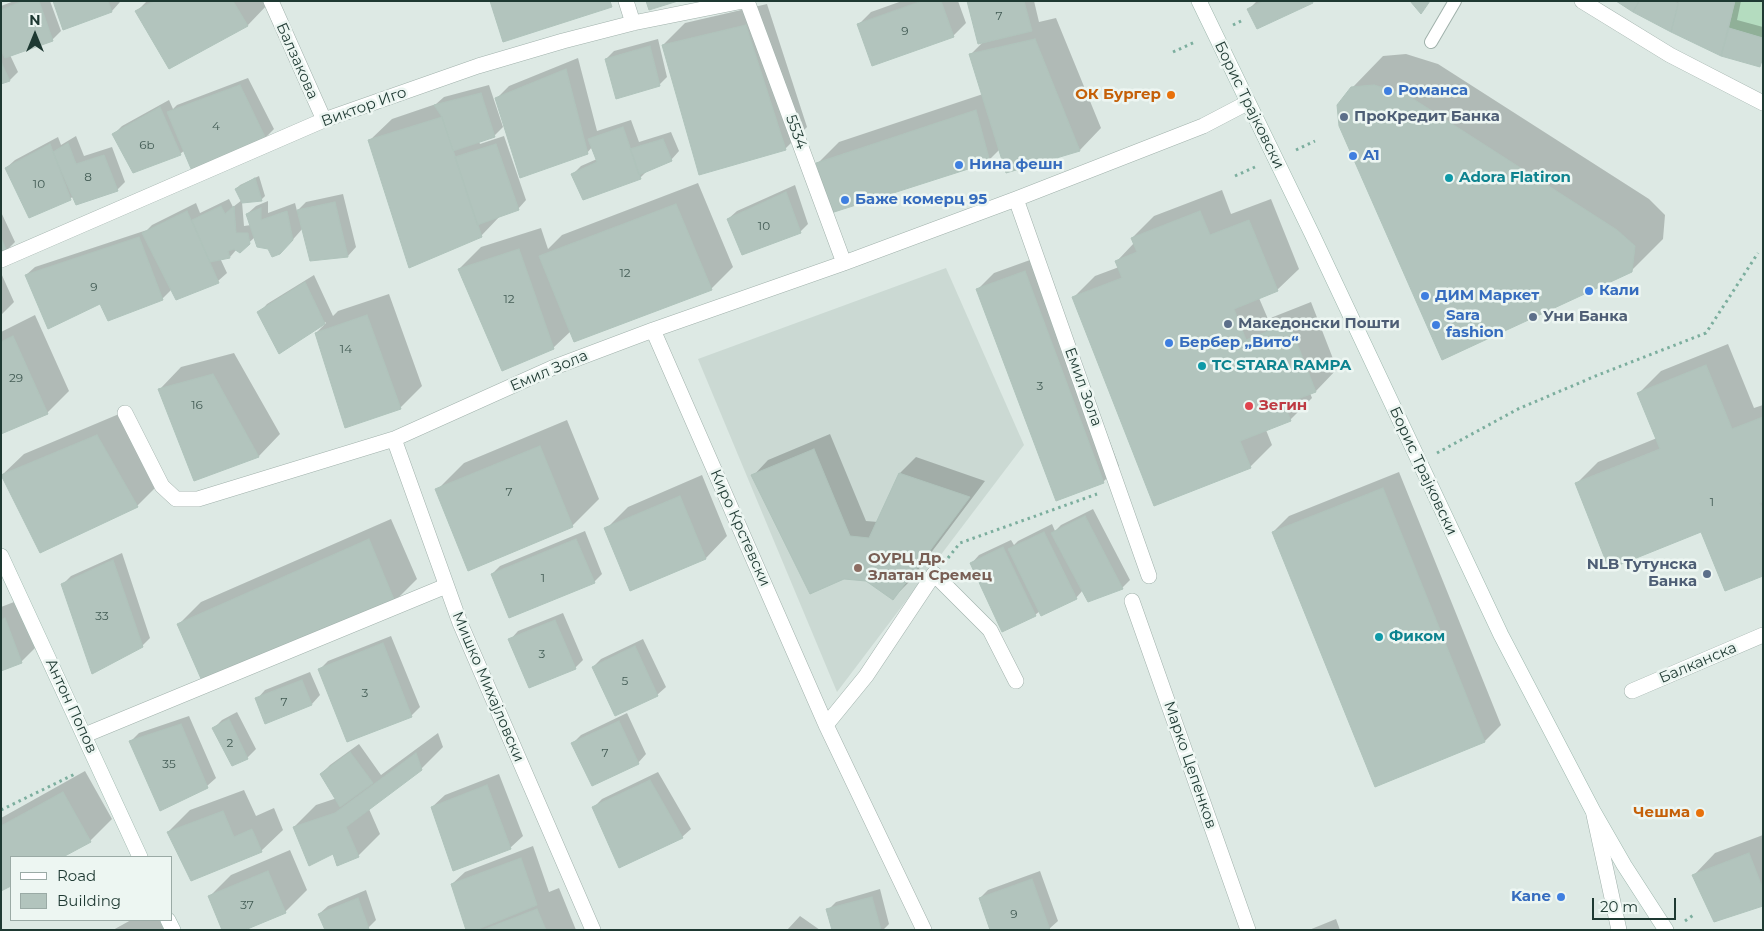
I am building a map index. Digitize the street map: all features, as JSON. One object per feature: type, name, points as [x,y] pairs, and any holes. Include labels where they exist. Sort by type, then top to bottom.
[{"type":"street","name":"Балзакова","points":[[271,1],[324,120]]},
{"type":"street","points":[[626,1],[633,23]]},
{"type":"street","name":"Виктор Иго","points":[[1,260],[324,120],[478,66],[563,40],[633,23],[743,1]]},
{"type":"street","name":"5534","points":[[748,1],[844,263]]},
{"type":"street","name":"Борис Трајковски","points":[[1198,1],[1312,234],[1501,635],[1593,811],[1624,865],[1666,930]]},
{"type":"street","points":[[1582,1],[1670,55],[1763,103]]},
{"type":"street","name":"Емил Зола","points":[[125,413],[162,486],[176,499],[198,499],[394,440],[552,368],[1016,199],[1203,126],[1247,103]]},
{"type":"street","name":"Емил Зола","points":[[1016,199],[1149,576]]},
{"type":"street","name":"Киро Крстевски","points":[[653,330],[826,725],[924,930]]},
{"type":"street","name":"Мишко Михајловски","points":[[394,440],[460,623],[593,930]]},
{"type":"street","name":"Антон Попов","points":[[1,556],[140,856]]},
{"type":"street","points":[[826,725],[866,676],[934,574],[990,630],[1016,681]]},
{"type":"street","points":[[85,735],[446,586]]},
{"type":"street","name":"Марко Цепенков","points":[[1132,601],[1248,930]]},
{"type":"street","name":"Балканска","points":[[1632,691],[1763,635]]},
{"type":"street","points":[[1593,811],[1619,930]]},
{"type":"lane","points":[[1431,42],[1455,1]]},
{"type":"path","points":[[1419,462],[1518,409],[1598,375],[1706,334],[1758,253]]},
{"type":"path","points":[[934,574],[960,543],[1118,486]]},
{"type":"path","points":[[1,810],[97,765]]},
{"type":"shaded area","name":"ОУРЦ Др. Златан Сремец","points":[[946,268],[1024,445],[837,692],[698,359]]},
{"type":"green space","points":[[1735,1],[1763,1],[1763,38],[1729,28]]},
{"type":"building","points":[[23,1],[39,1],[53,41],[5,58],[1,50],[1,10]]},
{"type":"building","points":[[53,1],[108,1],[112,12],[63,30]]},
{"type":"building","points":[[154,1],[233,1],[248,26],[169,69],[135,11]]},
{"type":"building","points":[[490,1],[610,1],[612,7],[503,42]]},
{"type":"building","points":[[646,1],[678,1],[649,10]]},
{"type":"building","points":[[922,1],[941,1],[954,37],[872,66],[857,24]]},
{"type":"building","points":[[967,1],[1024,1],[1032,31],[978,44]]},
{"type":"building","points":[[1263,1],[1312,1],[1313,3],[1257,29],[1247,9]]},
{"type":"building","points":[[1410,1],[1430,1],[1421,14]]},
{"type":"building","points":[[1616,1],[1639,1],[1633,12]]},
{"type":"building","points":[[1639,1],[1674,1],[1678,4],[1671,32],[1633,12]]},
{"type":"building","points":[[1679,1],[1735,1],[1721,56],[1671,32]]},
{"type":"building","points":[[746,25],[786,150],[699,175],[662,45]]},
{"type":"building","points":[[1729,28],[1763,38],[1763,56],[1760,67],[1721,56]]},
{"type":"building","points":[[1035,39],[1080,151],[1006,173],[969,54]]},
{"type":"building","points":[[650,46],[660,86],[616,99],[605,59]]},
{"type":"building","points":[[1,62],[10,81],[1,84]]},
{"type":"building","points":[[566,69],[588,154],[520,178],[495,98]]},
{"type":"building","points":[[240,85],[266,139],[192,171],[167,112]]},
{"type":"building","name":"Adora Flatiron","points":[[1374,85],[1407,95],[1617,230],[1635,246],[1632,272],[1442,360],[1339,126],[1337,105],[1351,87]]},
{"type":"building","points":[[481,93],[495,137],[453,151],[442,117],[434,105]]},
{"type":"building","points":[[160,107],[181,155],[133,173],[112,134]]},
{"type":"building","points":[[976,110],[990,162],[831,213],[816,163]]},
{"type":"building","points":[[442,117],[482,237],[409,268],[368,140]]},
{"type":"building","points":[[623,127],[641,179],[583,200],[571,174],[597,162],[588,139]]},
{"type":"building","points":[[663,139],[672,161],[639,175],[630,149]]},
{"type":"building","points":[[68,143],[76,164],[104,155],[118,191],[76,205],[53,152]]},
{"type":"building","points":[[50,144],[71,200],[29,218],[5,168]]},
{"type":"building","points":[[496,144],[519,210],[477,225],[455,157]]},
{"type":"building","points":[[255,178],[262,201],[242,203],[235,189]]},
{"type":"building","points":[[786,192],[801,233],[742,255],[727,219]]},
{"type":"building","points":[[335,202],[348,257],[310,261],[297,210]]},
{"type":"building","points":[[676,204],[712,290],[574,342],[539,256]]},
{"type":"building","points":[[221,206],[225,214],[234,206],[236,233],[248,233],[250,244],[240,253],[234,249],[228,251],[230,258],[210,262],[192,220]]},
{"type":"building","points":[[261,208],[261,220],[287,211],[293,240],[280,254],[272,257],[268,249],[257,247],[246,214]]},
{"type":"building","points":[[187,211],[219,283],[176,300],[142,233]]},
{"type":"building","name":"TC STARA RAMPA","points":[[1200,211],[1210,235],[1249,220],[1278,291],[1234,309],[1246,340],[1289,323],[1316,392],[1284,404],[1291,421],[1240,441],[1251,468],[1154,506],[1072,297],[1122,278],[1115,261],[1137,252],[1131,238]]},
{"type":"building","points":[[139,237],[163,300],[108,321],[100,304],[48,329],[25,275]]},
{"type":"building","points":[[1,238],[7,251],[1,254]]},
{"type":"building","points":[[519,249],[554,349],[502,371],[458,269]]},
{"type":"building","points":[[1025,271],[1104,483],[1056,501],[976,289]]},
{"type":"building","points":[[305,282],[325,324],[279,354],[257,312]]},
{"type":"building","points":[[367,315],[401,409],[345,428],[315,333]]},
{"type":"building","points":[[13,336],[48,414],[1,434],[1,342]]},
{"type":"building","points":[[1706,365],[1732,429],[1763,417],[1763,502],[1760,503],[1763,511],[1763,576],[1725,591],[1701,532],[1609,569],[1575,483],[1660,449],[1637,393]]},
{"type":"building","points":[[213,374],[259,457],[194,481],[158,389]]},
{"type":"building","points":[[97,435],[138,507],[40,553],[1,475]]},
{"type":"building","points":[[540,446],[573,527],[468,571],[435,489]]},
{"type":"building","points":[[814,449],[850,536],[869,538],[899,473],[970,497],[893,600],[866,581],[844,579],[810,594],[751,475]]},
{"type":"building","name":"Фиком","points":[[1383,488],[1485,742],[1375,787],[1272,532]]},
{"type":"building","points":[[680,496],[706,559],[630,591],[604,528]]},
{"type":"building","points":[[1085,516],[1123,589],[1088,602],[1051,533]]},
{"type":"building","points":[[1044,532],[1077,599],[1041,616],[1008,549]]},
{"type":"building","points":[[369,539],[395,602],[202,681],[177,624]]},
{"type":"building","points":[[576,539],[595,583],[509,618],[491,574]]},
{"type":"building","points":[[1003,547],[1036,616],[1002,632],[970,563]]},
{"type":"building","points":[[113,560],[143,647],[92,674],[61,584]]},
{"type":"building","points":[[5,618],[22,663],[1,671],[1,620]]},
{"type":"building","points":[[555,620],[576,669],[529,688],[508,639]]},
{"type":"building","points":[[383,643],[412,717],[347,742],[318,669]]},
{"type":"building","points":[[635,646],[658,696],[615,716],[592,667]]},
{"type":"building","points":[[302,680],[312,705],[265,724],[255,698]]},
{"type":"building","points":[[229,719],[248,759],[232,766],[212,728]]},
{"type":"building","points":[[619,721],[639,764],[592,786],[571,743]]},
{"type":"building","points":[[181,724],[208,788],[160,811],[129,741]]},
{"type":"building","points":[[350,752],[373,783],[340,807],[320,774]]},
{"type":"building","points":[[416,753],[422,770],[346,827],[359,857],[337,866],[333,854],[309,866],[293,827],[335,813]]},
{"type":"building","points":[[650,780],[683,838],[619,868],[592,807]]},
{"type":"building","points":[[487,785],[511,849],[453,871],[431,807]]},
{"type":"building","points":[[63,792],[91,842],[65,856],[10,856],[10,886],[1,891],[1,826]]},
{"type":"building","points":[[223,811],[234,837],[252,829],[262,852],[191,881],[167,832]]},
{"type":"building","points":[[1749,853],[1763,889],[1763,906],[1714,922],[1692,875]]},
{"type":"building","points":[[521,858],[537,905],[476,930],[466,930],[451,884]]},
{"type":"building","points":[[268,871],[286,913],[245,930],[222,930],[208,896]]},
{"type":"building","points":[[1032,879],[1050,930],[990,930],[979,898]]},
{"type":"building","points":[[872,897],[881,930],[832,930],[826,909]]},
{"type":"building","points":[[358,898],[369,929],[325,930],[318,914]]},
{"type":"building","points":[[537,909],[546,930],[483,930]]},
{"type":"place","name":"Романса","points":[[1388,91]]},
{"type":"place","name":"ОК Бургер","points":[[1171,95]]},
{"type":"place","name":"ПроКредит Банка","points":[[1344,117]]},
{"type":"place","name":"A1","points":[[1353,156]]},
{"type":"place","name":"Нина фешн","points":[[959,165]]},
{"type":"place","name":"Adora Flatiron","points":[[1449,178]]},
{"type":"place","name":"Баже комерц 95","points":[[845,200]]},
{"type":"place","name":"Кали","points":[[1589,291]]},
{"type":"place","name":"ДИМ Маркет","points":[[1425,296]]},
{"type":"place","name":"Уни Банка","points":[[1533,317]]},
{"type":"place","name":"Македонски Пошти","points":[[1228,324]]},
{"type":"place","name":"Sara fashion","points":[[1436,325]]},
{"type":"place","name":"Бербер „Вито“","points":[[1169,343]]},
{"type":"place","name":"TC STARA RAMPA","points":[[1202,366]]},
{"type":"place","name":"Зегин","points":[[1249,406]]},
{"type":"place","name":"ОУРЦ Др. Златан Сремец","points":[[858,568]]},
{"type":"place","name":"NLB Тутунска Банка","points":[[1707,574]]},
{"type":"place","name":"Фиком","points":[[1379,637]]},
{"type":"place","name":"Чешма","points":[[1700,813]]},
{"type":"place","name":"Kane","points":[[1561,897]]}]
